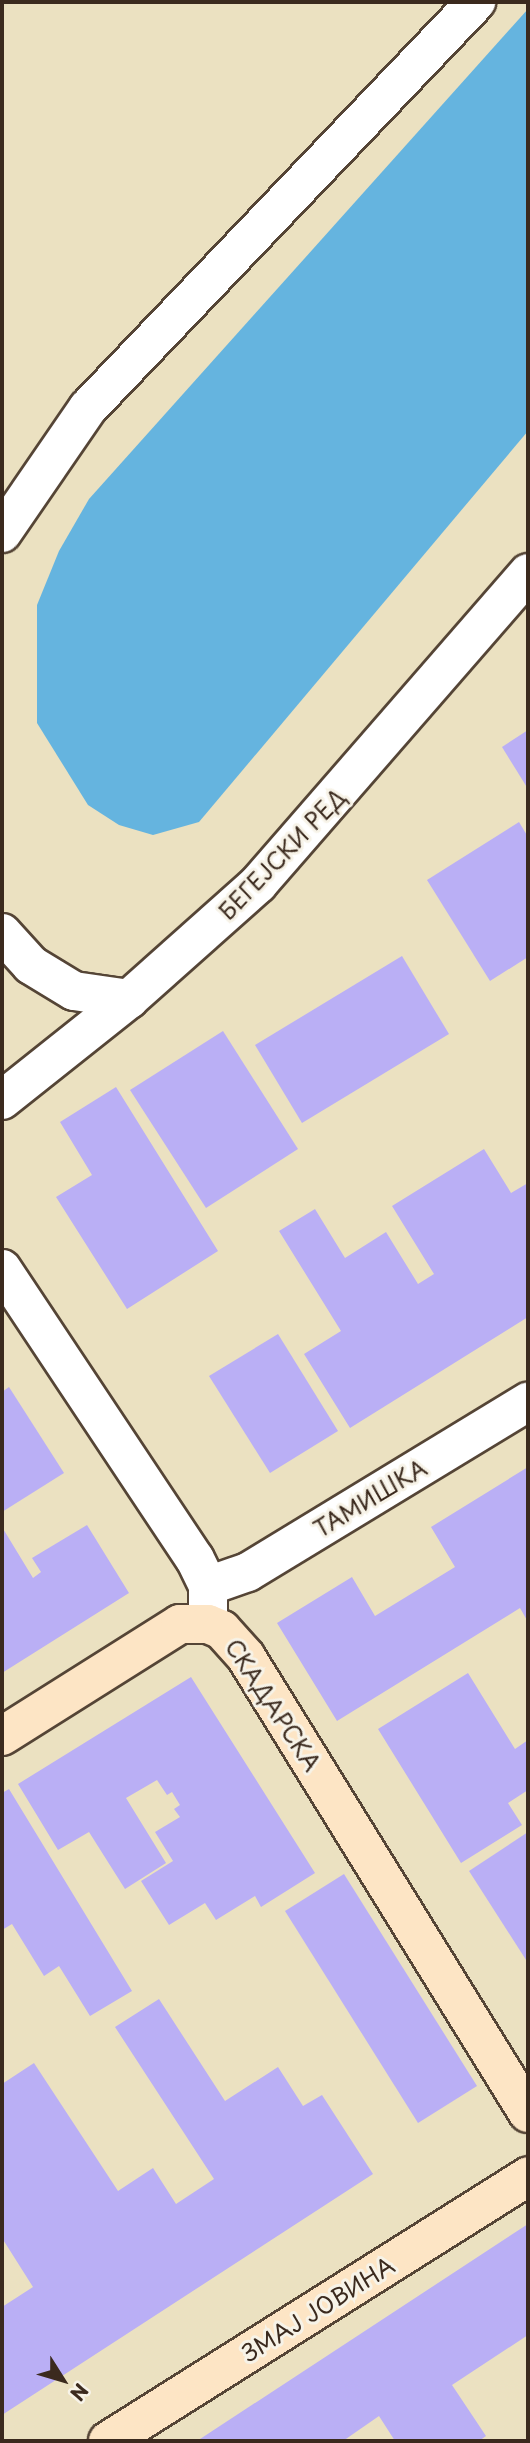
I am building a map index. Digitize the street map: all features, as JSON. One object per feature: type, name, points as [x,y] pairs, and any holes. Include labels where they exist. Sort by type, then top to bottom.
[{"type":"street","points":[[2,533],[88,408],[476,2]]},
{"type":"street","name":"БЕГЕЈСКИ РЕД","points":[[2,1100],[129,999],[258,884],[528,573]]},
{"type":"street","points":[[2,933],[31,965],[74,991],[129,999]]},
{"type":"street","name":"СКАДАРСКА","points":[[2,1269],[195,1559],[208,1586],[208,1624],[222,1630],[246,1657],[528,2113]]},
{"type":"street","name":"ТАМИШКА","points":[[208,1586],[248,1572],[528,1402]]},
{"type":"street","points":[[2,1736],[164,1632],[180,1624],[208,1624]]},
{"type":"street","name":"ЗМАЈ ЈОВИНА","points":[[108,2441],[528,2176]]},
{"type":"water","points":[[528,9],[528,431],[199,822],[153,835],[119,825],[88,805],[37,723],[37,605],[59,551],[89,499]]},
{"type":"building","points":[[528,730],[528,789],[502,747]]},
{"type":"building","points":[[519,822],[528,837],[528,957],[490,981],[427,880]]},
{"type":"building","points":[[402,956],[449,1034],[302,1123],[255,1045]]},
{"type":"building","points":[[223,1031],[298,1149],[206,1208],[130,1090]]},
{"type":"building","points":[[116,1087],[218,1251],[127,1309],[56,1197],[92,1175],[60,1122]]},
{"type":"building","points":[[484,1149],[511,1193],[528,1183],[528,1317],[350,1428],[304,1354],[341,1331],[279,1231],[315,1209],[345,1258],[386,1232],[418,1284],[434,1274],[392,1206]]},
{"type":"building","points":[[278,1334],[338,1431],[270,1473],[209,1376]]},
{"type":"building","points":[[9,1387],[64,1473],[2,1512],[2,1392]]},
{"type":"building","points":[[528,1467],[528,1622],[520,1608],[337,1721],[277,1623],[352,1577],[375,1616],[455,1567],[431,1527]]},
{"type":"building","points":[[87,1525],[129,1593],[2,1673],[2,1527],[33,1578],[41,1572],[32,1558]]},
{"type":"building","points":[[468,1673],[515,1749],[528,1740],[528,1790],[508,1803],[522,1825],[461,1863],[378,1729]]},
{"type":"building","points":[[191,1677],[315,1873],[261,1907],[255,1896],[216,1920],[205,1903],[169,1925],[141,1881],[173,1861],[155,1832],[180,1817],[174,1809],[180,1805],[172,1792],[167,1795],[157,1780],[126,1798],[166,1863],[125,1889],[89,1832],[58,1850],[18,1784]]},
{"type":"building","points":[[9,1789],[132,1991],[90,2016],[59,1966],[44,1976],[12,1924],[2,1930],[2,1793]]},
{"type":"building","points":[[528,1832],[528,1963],[469,1871]]},
{"type":"building","points":[[344,1874],[477,2086],[418,2123],[285,1911]]},
{"type":"building","points":[[159,1999],[225,2101],[278,2067],[303,2106],[322,2095],[373,2174],[2,2415],[2,2307],[33,2287],[2,2238],[2,2084],[34,2063],[118,2191],[153,2168],[176,2204],[214,2179],[115,2027]]},
{"type":"building","points":[[528,2224],[528,2335],[452,2385],[486,2436],[479,2441],[395,2441],[379,2416],[343,2441],[197,2441]]}]
